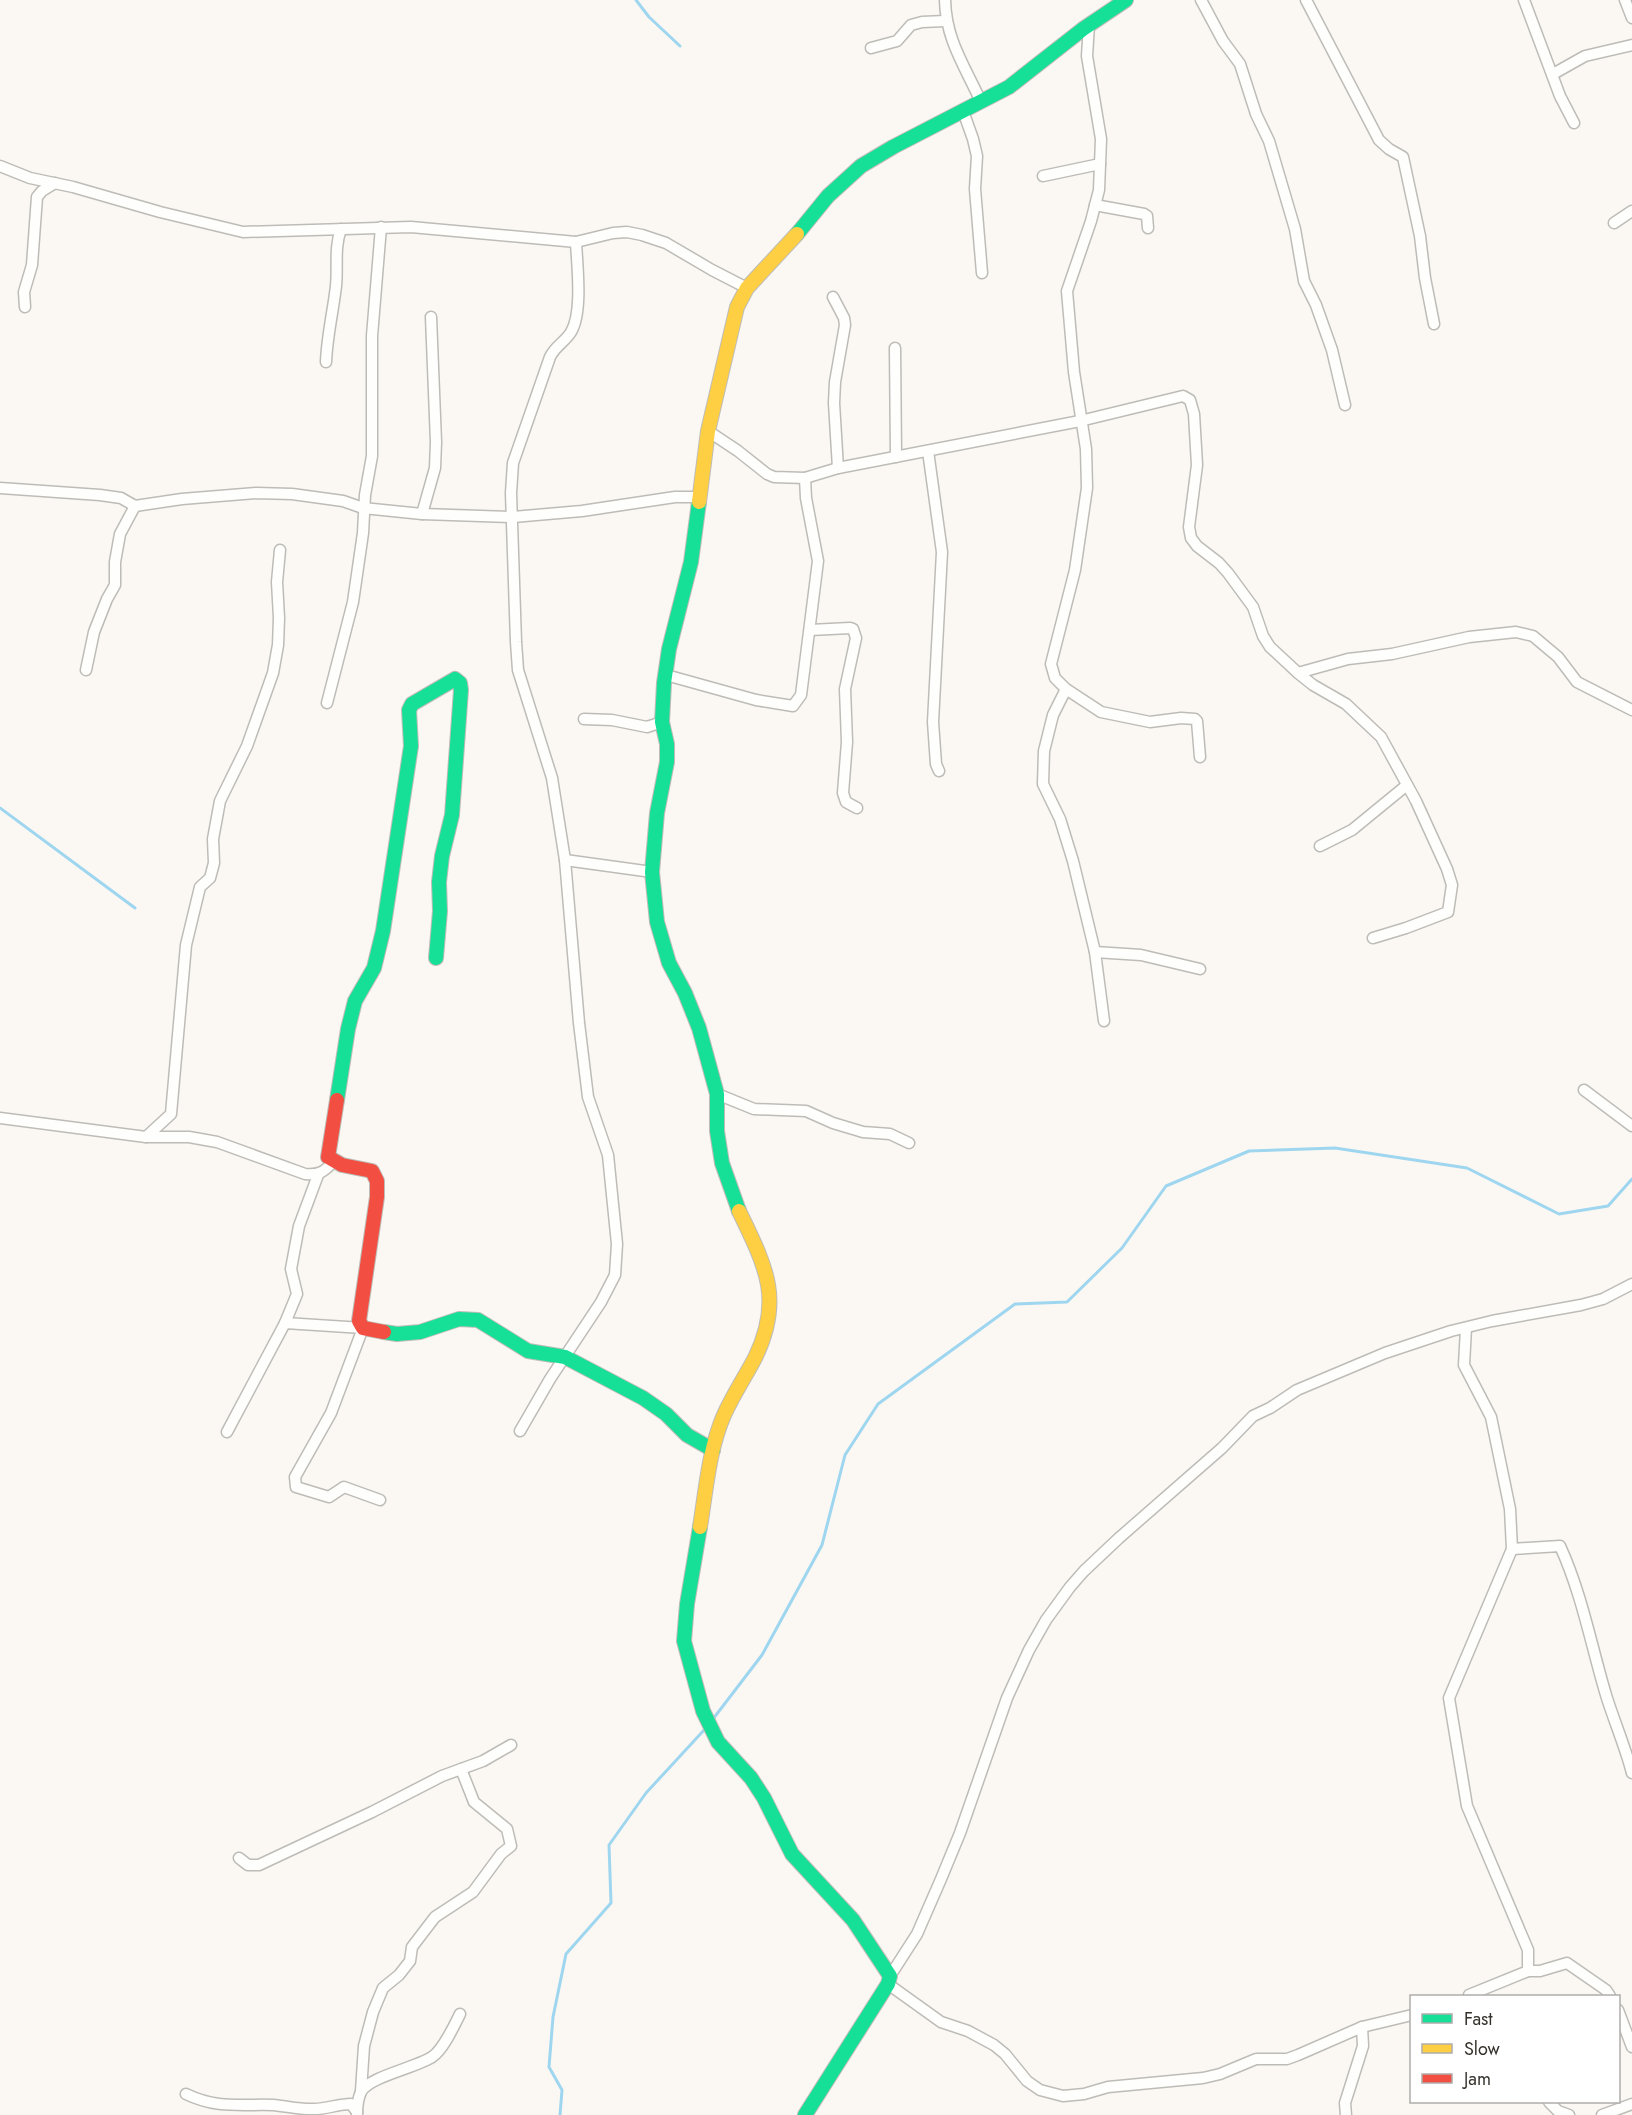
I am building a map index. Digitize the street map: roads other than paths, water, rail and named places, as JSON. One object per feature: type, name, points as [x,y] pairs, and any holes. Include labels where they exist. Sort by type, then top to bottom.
[{"type":"street","points":[[945,0],[945,21],[981,102]]},
{"type":"street","points":[[1126,0],[1105,7],[1089,25],[1009,87],[892,147],[847,177],[747,288],[736,307],[708,431],[691,562],[669,649],[662,722],[667,744],[667,762],[657,813],[652,872],[662,942],[699,1028],[717,1094],[717,1131],[722,1163],[738,1208],[764,1260],[770,1291],[768,1323],[764,1338],[724,1415],[713,1449],[684,1634],[703,1711],[718,1742],[751,1778],[764,1798],[792,1854],[853,1920],[889,1980],[941,2022],[968,2031],[994,2045],[1005,2054],[1027,2080],[1040,2090],[1063,2096],[1084,2094],[1108,2087],[1203,2078],[1256,2060],[1287,2059],[1362,2027],[1410,2015]]},
{"type":"street","points":[[1201,0],[1223,40],[1240,64],[1256,114],[1269,141],[1295,229],[1304,281],[1316,305],[1332,350],[1345,405]]},
{"type":"street","points":[[1306,0],[1378,140],[1403,157],[1418,224],[1434,324]]},
{"type":"street","points":[[1524,0],[1560,96],[1574,123]]},
{"type":"street","points":[[1625,0],[1632,18]]},
{"type":"street","points":[[871,48],[897,41],[911,25],[945,21]]},
{"type":"street","points":[[1089,25],[1088,56],[1100,126],[1099,190],[1092,221],[1067,291],[1074,372],[1086,449],[1088,488],[1075,570],[1051,664],[1055,678],[1066,689],[1101,712],[1150,722],[1181,718],[1194,719],[1197,722],[1200,757]]},
{"type":"street","points":[[1552,74],[1585,56],[1632,45]]},
{"type":"street","points":[[963,111],[977,156],[975,189],[982,273]]},
{"type":"street","points":[[1043,176],[1100,164]]},
{"type":"street","points":[[0,166],[30,178],[243,232],[381,227],[432,228],[513,238],[576,242],[627,232],[666,243],[747,288]]},
{"type":"street","points":[[25,307],[24,292],[32,265],[37,197],[55,183]]},
{"type":"street","points":[[1095,205],[1144,214],[1147,216],[1148,228]]},
{"type":"street","points":[[1614,223],[1632,211]]},
{"type":"street","points":[[327,703],[353,603],[363,533],[363,508],[373,443],[372,336],[381,227]]},
{"type":"street","points":[[326,362],[336,286],[336,248],[341,229]]},
{"type":"street","points":[[520,1431],[615,1275],[617,1244],[608,1155],[588,1097],[579,1023],[565,860],[552,778],[518,670],[511,493],[513,463],[550,357],[555,347],[571,332],[574,324],[578,290],[576,242]]},
{"type":"street","points":[[833,297],[844,318],[845,325],[834,392],[838,468]]},
{"type":"street","points":[[422,514],[435,468],[431,317]]},
{"type":"street","points":[[895,348],[896,457]]},
{"type":"street","points":[[708,431],[767,474],[783,478],[806,478],[838,468],[1080,421],[1183,396],[1190,400],[1194,414],[1197,465],[1189,527],[1191,538],[1206,555],[1219,563],[1228,573],[1253,607],[1263,636],[1270,647],[1313,685],[1346,704],[1381,737],[1447,869],[1452,885],[1448,912],[1373,938]]},
{"type":"street","points":[[928,451],[942,552],[933,722],[936,764],[939,771]]},
{"type":"street","points":[[666,675],[756,700],[793,706],[801,695],[818,561],[806,498],[806,478]]},
{"type":"street","points":[[0,488],[100,495],[121,498],[135,506],[182,499],[256,493],[292,494],[343,501],[363,508],[422,514],[513,517],[582,511],[681,496],[698,497]]},
{"type":"street","points":[[86,669],[94,632],[115,585],[115,562],[120,534],[135,506]]},
{"type":"street","points":[[146,1137],[171,1114],[186,945],[201,887],[210,878],[214,863],[213,839],[220,801],[247,746],[273,673],[278,636],[276,582],[280,550]]},
{"type":"street","points":[[810,630],[850,628],[855,632],[856,638],[845,689],[847,742],[843,793],[846,802],[857,808]]},
{"type":"street","points":[[1298,673],[1348,659],[1392,654],[1469,637],[1516,632],[1533,636],[1558,657],[1577,682],[1632,710]]},
{"type":"street","points":[[363,1328],[358,1321],[377,1197],[377,1181],[372,1171],[332,1163],[328,1157],[348,1029],[355,1001],[374,968],[383,931],[411,746],[409,710],[412,704],[455,679],[460,683],[461,690],[457,765],[452,815],[442,856],[439,882],[440,911],[436,958]]},
{"type":"street","points":[[1066,689],[1053,715],[1046,742],[1043,784],[1060,819],[1073,861],[1095,952],[1104,1021]]},
{"type":"street","points":[[584,719],[612,720],[647,727],[662,722]]},
{"type":"street","points":[[1320,846],[1352,830],[1407,785]]},
{"type":"street","points":[[565,860],[652,872]]},
{"type":"street","points":[[1095,952],[1141,955],[1200,969]]},
{"type":"street","points":[[1584,1090],[1632,1126]]},
{"type":"street","points":[[717,1094],[754,1109],[806,1111],[843,1126],[863,1132],[890,1134],[909,1143]]},
{"type":"street","points":[[0,1118],[146,1137],[178,1136],[218,1142],[305,1174],[318,1175],[332,1163]]},
{"type":"street","points":[[227,1432],[285,1323],[297,1293],[291,1269],[298,1226],[318,1175]]},
{"type":"street","points":[[805,2115],[917,1934],[949,1860],[1017,1675],[1046,1620],[1084,1571],[1222,1448],[1253,1416],[1297,1390],[1385,1353],[1492,1321],[1603,1299],[1632,1284]]},
{"type":"street","points":[[285,1323],[363,1328],[397,1334],[420,1332],[459,1319],[478,1320],[528,1351],[565,1357],[643,1398],[666,1414],[687,1435],[713,1449]]},
{"type":"street","points":[[363,1328],[332,1413],[295,1477],[296,1487],[329,1497],[344,1487],[380,1500]]},
{"type":"street","points":[[1466,1328],[1464,1365],[1491,1417],[1509,1509],[1512,1549],[1449,1698],[1467,1806],[1528,1950],[1528,1971]]},
{"type":"street","points":[[1512,1549],[1560,1546],[1571,1569],[1607,1696],[1624,1742],[1632,1773]]},
{"type":"street","points":[[239,1857],[248,1865],[259,1865],[372,1812],[441,1776],[483,1761],[512,1745]]},
{"type":"street","points":[[357,2113],[364,2046],[373,2012],[383,1988],[399,1975],[410,1961],[412,1947],[435,1917],[472,1892],[501,1854],[511,1846],[507,1829],[474,1802],[461,1769]]},
{"type":"street","points":[[1471,1995],[1528,1971],[1540,1971],[1567,1963],[1606,1990],[1609,1995]]},
{"type":"street","points":[[361,2091],[373,2080],[404,2071],[434,2056],[460,2014]]},
{"type":"street","points":[[1620,2015],[1632,2047]]},
{"type":"street","points":[[1346,2115],[1345,2103],[1362,2046],[1362,2027]]},
{"type":"street","points":[[186,2094],[201,2101],[221,2105],[272,2105],[314,2109],[337,2104],[351,2104],[357,2113]]},
{"type":"street","points":[[1550,2103],[1558,2111],[1569,2115]]},
{"type":"street","points":[[1602,2115],[1632,2104]]},
{"type":"waterway","points":[[636,0],[649,17],[680,46]]},
{"type":"waterway","points":[[0,808],[135,908]]},
{"type":"waterway","points":[[713,1719],[762,1655],[822,1545],[845,1455],[878,1404],[1015,1304],[1067,1302],[1122,1248],[1166,1186],[1249,1151],[1335,1148],[1467,1168],[1559,1214],[1608,1206],[1632,1179]]},
{"type":"waterway","points":[[560,2115],[562,2090],[549,2067],[553,2017],[566,1954],[611,1903],[609,1845],[646,1793],[705,1729]]}]
